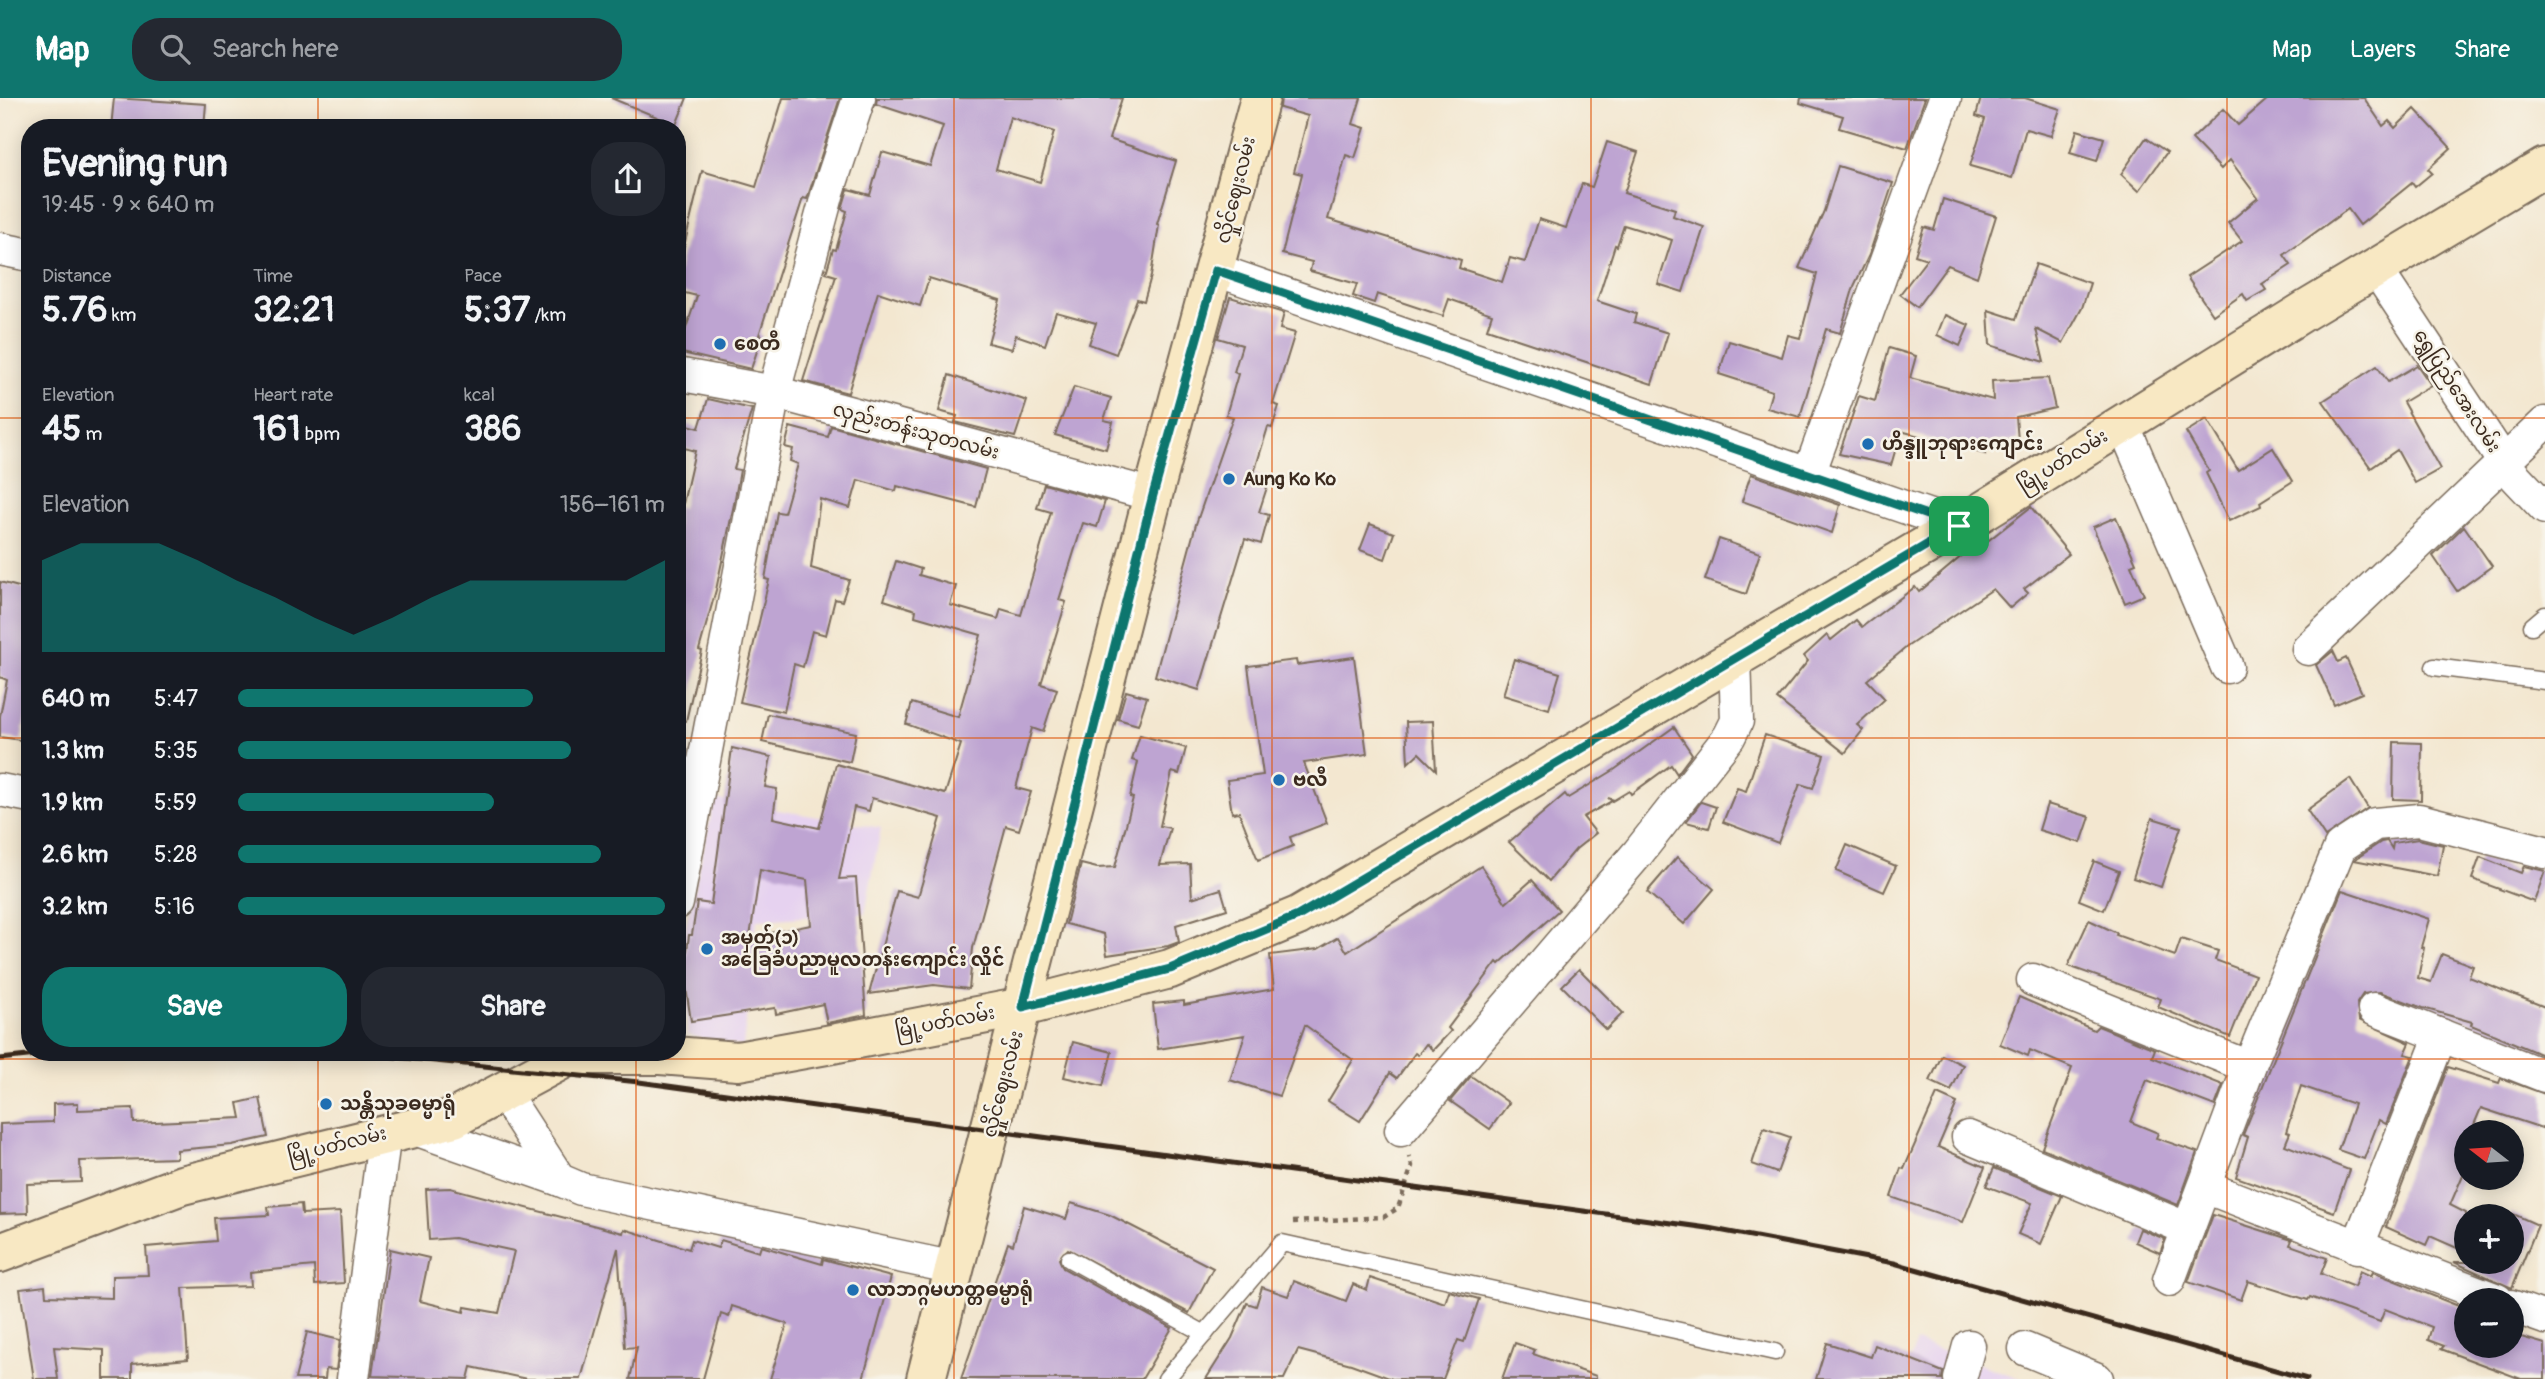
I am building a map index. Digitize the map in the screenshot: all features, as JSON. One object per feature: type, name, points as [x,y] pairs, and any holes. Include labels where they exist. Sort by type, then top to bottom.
[{"type":"main road","name":"လှိုင်ဈေးလမ်း","points":[[926,1379],[1153,495],[1216,270],[1260,98]]},
{"type":"main road","name":"မြို့ပတ်လမ်း","points":[[686,1056],[738,1061],[1023,1007],[1170,969],[1298,916],[1959,526],[2545,167]]},
{"type":"main road","name":"မြို့ပတ်လမ်း","points":[[0,1253],[183,1185],[454,1118],[560,1061]]},
{"type":"street","points":[[686,856],[774,392],[828,192],[859,98]]},
{"type":"street","points":[[1809,474],[1945,98]]},
{"type":"street","points":[[0,249],[21,253]]},
{"type":"street","name":"ရွှေပြည်အေးလမ်း","points":[[2376,269],[2503,461],[2545,508]]},
{"type":"street","points":[[1216,270],[1959,526]]},
{"type":"street","name":"လှည်းတန်းသုတလမ်း","points":[[686,376],[774,392],[1153,495]]},
{"type":"street","points":[[2308,649],[2545,423]]},
{"type":"street","points":[[2123,424],[2227,667]]},
{"type":"street","points":[[1401,1130],[1638,853],[1728,737],[1737,721],[1735,656]]},
{"type":"street","points":[[0,790],[21,794]]},
{"type":"street","points":[[2169,1280],[2249,1068],[2340,848],[2375,824],[2419,820],[2545,852]]},
{"type":"street","points":[[2033,981],[2249,1068]]},
{"type":"street","points":[[2374,1009],[2545,1076]]},
{"type":"street","points":[[2357,1248],[2441,1035]]},
{"type":"street","points":[[503,1092],[560,1180]]},
{"type":"street","points":[[353,1379],[397,1130],[560,1180],[581,1189],[955,1268]]},
{"type":"street","points":[[1968,1137],[2188,1229]]},
{"type":"street","points":[[2204,1186],[2465,1288]]},
{"type":"street","points":[[2524,1311],[2545,1318]]},
{"type":"street","points":[[1960,1379],[1969,1346]]},
{"type":"street","points":[[2025,1349],[2098,1379]]},
{"type":"lane","points":[[2532,626],[2545,615]]},
{"type":"lane","points":[[2434,667],[2545,681]]},
{"type":"lane","points":[[1166,1379],[1282,1243],[1775,1352]]},
{"type":"lane","points":[[1069,1259],[1205,1334]]},
{"type":"path","points":[[1282,1243],[1280,1230],[1290,1222],[1364,1221],[1384,1217],[1398,1208],[1412,1166],[1401,1130]]},
{"type":"shaded area","points":[[715,799],[881,828],[865,913],[757,920],[743,1047],[688,1035],[686,926]]},
{"type":"shaded area","points":[[1916,1342],[2022,1379],[1904,1379]]},
{"type":"building","points":[[114,98],[206,104],[205,119],[112,119]]},
{"type":"building","points":[[611,98],[687,98],[678,119],[662,119]]},
{"type":"building","points":[[783,98],[840,98],[807,199],[803,198],[759,335],[762,336],[751,369],[686,354],[686,328],[697,296],[686,293],[686,238],[702,171],[756,187]]},
{"type":"building","points":[[877,98],[1122,98],[1109,139],[1176,161],[1157,224],[1159,225],[1151,276],[1144,301],[1137,299],[1116,354],[1089,344],[1096,323],[1056,312],[1045,345],[1016,335],[1012,349],[988,343],[1000,300],[929,278],[920,306],[878,292],[848,393],[803,381],[836,276],[826,273],[847,211],[842,209],[848,189],[870,195],[882,152],[930,166],[943,126],[876,104]],"holes":[[[1010,117],[1054,132],[1040,182],[996,169]]]},
{"type":"building","points":[[1281,98],[1361,98],[1353,124],[1365,128],[1355,158],[1346,155],[1328,219],[1461,260],[1459,268],[1502,282],[1510,258],[1525,262],[1539,219],[1566,228],[1582,184],[1592,187],[1607,142],[1638,152],[1624,193],[1675,209],[1673,216],[1704,227],[1683,292],[1658,284],[1672,240],[1624,225],[1617,246],[1615,245],[1597,301],[1636,314],[1634,322],[1668,333],[1652,384],[1487,329],[1492,314],[1449,299],[1443,316],[1377,294],[1374,303],[1353,296],[1357,284],[1310,271],[1312,262],[1282,254],[1302,174],[1294,172],[1308,116],[1280,108]]},
{"type":"building","points":[[1801,98],[1925,98],[1907,148],[1839,128],[1843,116],[1800,103]]},
{"type":"building","points":[[1981,98],[2025,98],[2060,109],[2051,136],[2026,129],[2012,178],[1970,166],[1985,119],[1976,116]]},
{"type":"building","points":[[2269,98],[2364,98],[2383,126],[2389,121],[2395,128],[2415,109],[2451,148],[2428,169],[2432,173],[2415,187],[2412,183],[2360,225],[2348,209],[2284,255],[2291,265],[2262,284],[2266,290],[2247,301],[2243,294],[2213,315],[2187,277],[2242,241],[2228,223],[2258,198],[2230,160],[2221,169],[2192,139],[2223,109],[2238,125]]},
{"type":"building","points":[[2077,130],[2104,138],[2097,161],[2070,153]]},
{"type":"building","points":[[2146,138],[2167,152],[2139,191],[2121,174]]},
{"type":"building","points":[[1838,166],[1893,183],[1869,255],[1854,286],[1840,333],[1826,329],[1800,417],[1767,408],[1772,391],[1719,374],[1729,341],[1782,357],[1788,335],[1800,338],[1817,274],[1799,268],[1824,211]]},
{"type":"building","points":[[1943,199],[1996,216],[1977,277],[1948,265],[1917,307],[1900,294],[1927,259],[1915,255],[1924,227],[1934,230]]},
{"type":"building","points":[[2036,264],[2090,283],[2082,308],[2063,343],[2036,329],[2044,362],[1990,345],[1988,310],[2016,319]]},
{"type":"building","points":[[1230,297],[1284,313],[1280,329],[1295,333],[1273,404],[1279,406],[1272,428],[1268,427],[1254,473],[1270,478],[1259,512],[1269,515],[1261,544],[1245,539],[1199,690],[1155,676],[1196,524],[1233,417],[1226,415],[1238,374],[1234,372],[1242,345],[1218,338]]},
{"type":"building","points":[[1945,315],[1969,325],[1960,346],[1937,335]]},
{"type":"building","points":[[1889,348],[1916,356],[1910,378],[1993,400],[1992,381],[2048,378],[2055,408],[2016,417],[2018,440],[1983,442],[1985,454],[1901,431],[1891,465],[1839,454],[1859,396],[1875,401]]},
{"type":"building","points":[[2417,365],[2431,385],[2403,402],[2440,469],[2415,483],[2397,450],[2371,468],[2323,401],[2377,366],[2388,382]]},
{"type":"building","points":[[949,375],[1027,401],[1015,437],[955,422],[957,416],[939,411]]},
{"type":"building","points":[[1074,387],[1111,398],[1104,420],[1113,422],[1106,449],[1055,435]]},
{"type":"building","points":[[708,399],[752,409],[734,469],[740,470],[734,504],[716,590],[699,650],[702,651],[686,721],[686,490],[695,451],[686,448],[686,424],[699,428]]},
{"type":"building","points":[[2207,419],[2238,470],[2273,448],[2293,481],[2260,502],[2261,506],[2229,521],[2206,473],[2209,471],[2186,432]]},
{"type":"building","points":[[831,426],[986,469],[976,507],[897,486],[896,491],[858,480],[850,508],[820,499],[811,568],[849,580],[842,601],[835,599],[826,635],[812,631],[803,667],[794,664],[784,712],[740,702],[769,580],[765,579],[777,512],[784,513],[798,464],[790,461],[793,449],[785,447],[790,427],[828,437]]},
{"type":"building","points":[[1751,474],[1840,505],[1832,533],[1742,501]]},
{"type":"building","points":[[1044,484],[1105,501],[1097,527],[1083,523],[1059,600],[1066,602],[1041,684],[1057,689],[1043,732],[1032,728],[1016,788],[1031,792],[1019,830],[1006,826],[973,948],[969,989],[934,985],[869,994],[897,891],[918,897],[941,818],[872,798],[869,811],[854,807],[839,879],[856,878],[866,1015],[827,1023],[823,1004],[776,1014],[775,1008],[691,1021],[686,988],[689,935],[692,935],[697,902],[711,904],[732,748],[771,757],[765,787],[777,789],[773,818],[819,828],[836,764],[945,794],[961,744],[906,724],[912,703],[958,717],[981,635],[915,616],[916,610],[884,600],[896,561],[921,569],[919,575],[956,586],[950,605],[998,619],[1001,609],[1021,615],[1051,512],[1037,508]],"holes":[[[760,870],[807,880],[811,925],[750,937]]]},
{"type":"building","points":[[2031,507],[2069,554],[2024,589],[2028,593],[2010,608],[1993,589],[1908,646],[1867,680],[1885,699],[1857,725],[1863,730],[1845,753],[1777,699],[1808,661],[1804,656],[1827,635],[1831,640],[1856,620],[1862,627],[1915,587],[1919,592],[1982,539],[1985,543]]},
{"type":"building","points":[[2116,517],[2136,563],[2131,565],[2144,595],[2125,603],[2093,527]]},
{"type":"building","points":[[1370,524],[1394,533],[1385,559],[1360,550]]},
{"type":"building","points":[[2464,526],[2492,566],[2457,591],[2433,556]]},
{"type":"building","points":[[1719,539],[1760,553],[1746,594],[1705,580]]},
{"type":"building","points":[[0,582],[21,588],[21,740],[0,737],[0,716],[7,680],[0,677]]},
{"type":"building","points":[[2333,651],[2338,662],[2346,658],[2362,693],[2334,705],[2316,665]]},
{"type":"building","points":[[1354,657],[1367,754],[1304,763],[1327,823],[1290,837],[1293,846],[1258,860],[1239,812],[1232,813],[1227,780],[1263,775],[1248,666],[1296,660],[1297,665]]},
{"type":"building","points":[[1514,659],[1560,673],[1549,709],[1503,695]]},
{"type":"building","points":[[1126,691],[1147,697],[1138,725],[1118,719]]},
{"type":"building","points":[[768,714],[856,733],[850,762],[762,742]]},
{"type":"building","points":[[1433,721],[1436,770],[1419,753],[1408,763],[1406,722]]},
{"type":"building","points":[[1674,727],[1692,754],[1677,774],[1671,765],[1631,794],[1629,791],[1614,800],[1608,798],[1612,801],[1583,817],[1596,833],[1576,849],[1549,881],[1509,842],[1565,794],[1568,798],[1614,770]]},
{"type":"building","points":[[1140,735],[1186,748],[1179,774],[1172,772],[1160,826],[1170,828],[1160,865],[1190,864],[1192,898],[1221,889],[1227,909],[1176,925],[1179,942],[1107,955],[1104,934],[1066,924],[1081,864],[1097,868],[1115,867],[1133,798],[1130,797],[1138,762],[1132,760]]},
{"type":"building","points":[[1765,735],[1824,755],[1813,788],[1800,784],[1778,843],[1723,822],[1737,788],[1746,791]]},
{"type":"building","points":[[2394,742],[2422,743],[2421,800],[2393,799]]},
{"type":"building","points":[[2350,779],[2368,808],[2325,837],[2307,810]]},
{"type":"building","points":[[1701,802],[1716,807],[1709,828],[1686,822]]},
{"type":"building","points":[[2047,804],[2090,817],[2081,843],[2039,830]]},
{"type":"building","points":[[2152,818],[2181,827],[2161,887],[2133,878]]},
{"type":"building","points":[[2418,839],[2443,845],[2437,876],[2354,860],[2381,842],[2387,841],[2392,849],[2393,843]]},
{"type":"building","points":[[1847,845],[1896,866],[1884,892],[1836,871]]},
{"type":"building","points":[[1677,857],[1714,889],[1684,924],[1647,892]]},
{"type":"building","points":[[2480,857],[2521,873],[2524,866],[2545,871],[2534,902],[2472,879]]},
{"type":"building","points":[[2094,861],[2119,871],[2104,910],[2079,900]]},
{"type":"building","points":[[1481,866],[1506,903],[1532,880],[1559,910],[1499,964],[1497,962],[1448,1028],[1451,1031],[1433,1050],[1426,1044],[1418,1055],[1415,1053],[1397,1078],[1390,1073],[1360,1121],[1328,1101],[1353,1060],[1305,1025],[1279,1096],[1230,1080],[1245,1035],[1158,1049],[1153,1004],[1184,1001],[1184,1005],[1274,989],[1270,955],[1318,949],[1338,937],[1347,952]]},
{"type":"building","points":[[2342,890],[2429,919],[2421,947],[2424,948],[2418,978],[2431,982],[2442,954],[2473,966],[2469,977],[2545,1007],[2545,1056],[2471,1025],[2472,1022],[2380,992],[2363,994],[2357,1003],[2359,1020],[2410,1043],[2405,1054],[2413,1056],[2386,1124],[2379,1120],[2364,1159],[2338,1150],[2354,1104],[2301,1086],[2286,1132],[2290,1133],[2285,1145],[2349,1170],[2334,1212],[2236,1177],[2248,1137],[2243,1135]]},
{"type":"building","points":[[2089,920],[2117,933],[2116,935],[2175,956],[2181,939],[2218,951],[2215,960],[2255,975],[2230,1037],[2158,1007],[2161,999],[2068,966]]},
{"type":"building","points":[[1579,969],[1623,1013],[1606,1030],[1562,986]]},
{"type":"building","points":[[2019,997],[2094,1030],[2098,1026],[2155,1049],[2152,1057],[2223,1085],[2215,1106],[2147,1080],[2131,1122],[2158,1133],[2156,1138],[2197,1152],[2178,1205],[2042,1148],[2072,1068],[2030,1050],[2028,1056],[2000,1044]]},
{"type":"building","points":[[1073,1042],[1112,1052],[1103,1086],[1064,1077]]},
{"type":"building","points":[[1942,1055],[1963,1065],[1951,1091],[1930,1081]]},
{"type":"building","points":[[2448,1067],[2499,1083],[2501,1078],[2545,1094],[2545,1129],[2481,1108],[2476,1120],[2454,1120],[2454,1190],[2456,1190],[2450,1205],[2454,1207],[2454,1247],[2430,1236],[2426,1245],[2386,1227]]},
{"type":"building","points":[[1471,1076],[1509,1103],[1490,1129],[1450,1101]]},
{"type":"building","points":[[1937,1094],[1957,1103],[1938,1147],[1985,1167],[1963,1222],[1891,1197],[1901,1168],[1904,1169]]},
{"type":"building","points":[[260,1098],[268,1137],[232,1145],[177,1150],[177,1158],[80,1161],[81,1182],[27,1184],[28,1213],[0,1214],[0,1124],[53,1122],[53,1104],[78,1103],[78,1110],[133,1108],[134,1123],[241,1118],[238,1103]]},
{"type":"building","points":[[1764,1128],[1790,1137],[1777,1173],[1752,1164]]},
{"type":"building","points":[[1994,1168],[2062,1196],[2041,1244],[2018,1234],[2032,1203],[1986,1186]]},
{"type":"building","points":[[450,1188],[623,1233],[624,1229],[689,1249],[692,1240],[718,1248],[721,1240],[759,1252],[761,1246],[822,1264],[823,1259],[891,1277],[863,1379],[770,1379],[787,1324],[732,1306],[729,1317],[721,1314],[703,1379],[630,1379],[637,1347],[625,1348],[618,1248],[581,1379],[527,1379],[471,1367],[468,1379],[372,1376],[390,1249],[429,1258],[420,1301],[464,1312],[465,1307],[499,1313],[514,1251],[454,1238],[429,1240],[426,1189]]},
{"type":"building","points":[[1071,1203],[1110,1215],[1213,1268],[1189,1313],[1068,1249],[1059,1259],[1063,1268],[1172,1328],[1142,1379],[961,1379],[1008,1243],[1013,1245],[1024,1206],[1066,1219]]},
{"type":"building","points":[[301,1204],[302,1214],[340,1212],[344,1283],[315,1285],[314,1266],[250,1272],[251,1286],[183,1288],[188,1359],[132,1364],[132,1379],[104,1379],[104,1350],[54,1347],[58,1379],[34,1379],[20,1289],[45,1286],[46,1296],[112,1298],[112,1276],[148,1275],[146,1247],[216,1241],[214,1218],[269,1215],[268,1207]]},
{"type":"building","points":[[2213,1215],[2292,1240],[2290,1245],[2327,1258],[2321,1274],[2354,1287],[2360,1271],[2371,1276],[2373,1272],[2454,1304],[2454,1354],[2441,1349],[2444,1346],[2428,1340],[2432,1327],[2385,1309],[2380,1322],[2310,1297],[2308,1300],[2248,1281],[2241,1300],[2188,1282]]},
{"type":"building","points":[[2524,1219],[2538,1225],[2524,1259]]},
{"type":"building","points":[[2140,1229],[2165,1239],[2160,1253],[2135,1242]]},
{"type":"building","points":[[2481,1274],[2518,1274],[2512,1288]]},
{"type":"building","points":[[1370,1278],[1445,1303],[1449,1291],[1479,1299],[1464,1342],[1458,1340],[1443,1379],[1392,1379],[1351,1364],[1298,1350],[1284,1379],[1206,1379],[1232,1338],[1247,1303],[1256,1306],[1262,1287],[1288,1296],[1294,1281],[1346,1301],[1353,1284],[1367,1290]]},
{"type":"building","points":[[307,1332],[340,1340],[336,1370],[326,1369],[325,1379],[295,1379]]},
{"type":"building","points":[[2524,1338],[2545,1344],[2545,1379],[2521,1379],[2465,1358],[2524,1358]]},
{"type":"building","points":[[1515,1343],[1535,1350],[1533,1354],[1596,1376],[1596,1379],[1502,1379]]},
{"type":"building","points":[[1827,1343],[1871,1357],[1875,1345],[1943,1372],[1942,1379],[1816,1379]]},
{"type":"railway","points":[[0,1059],[21,1057]]},
{"type":"railway","points":[[435,1061],[639,1082],[1708,1228],[1894,1263],[2307,1379]]},
{"type":"place","name":"စေတီ","points":[[720,344]]},
{"type":"place","name":"ဟိန္ဒူဘုရားကျောင်း","points":[[1868,444]]},
{"type":"place","name":"Aung Ko Ko","points":[[1229,479]]},
{"type":"place","name":"ဗလီ","points":[[1279,780]]},
{"type":"place","name":"အမှတ်(၁) အခြေခံပညာမူလတန်းကျောင်း လှိုင်","points":[[707,949]]},
{"type":"place","name":"သန္တိသုခဓမ္မာရုံ","points":[[326,1104]]},
{"type":"place","name":"လာဘဂ္ဂမဟတ္တဓမ္မာရုံ","points":[[853,1290]]},
{"type":"route","points":[[1216,270],[1959,526],[1805,614],[1298,916],[1170,969],[1023,1007],[1153,495],[1216,270]]}]
